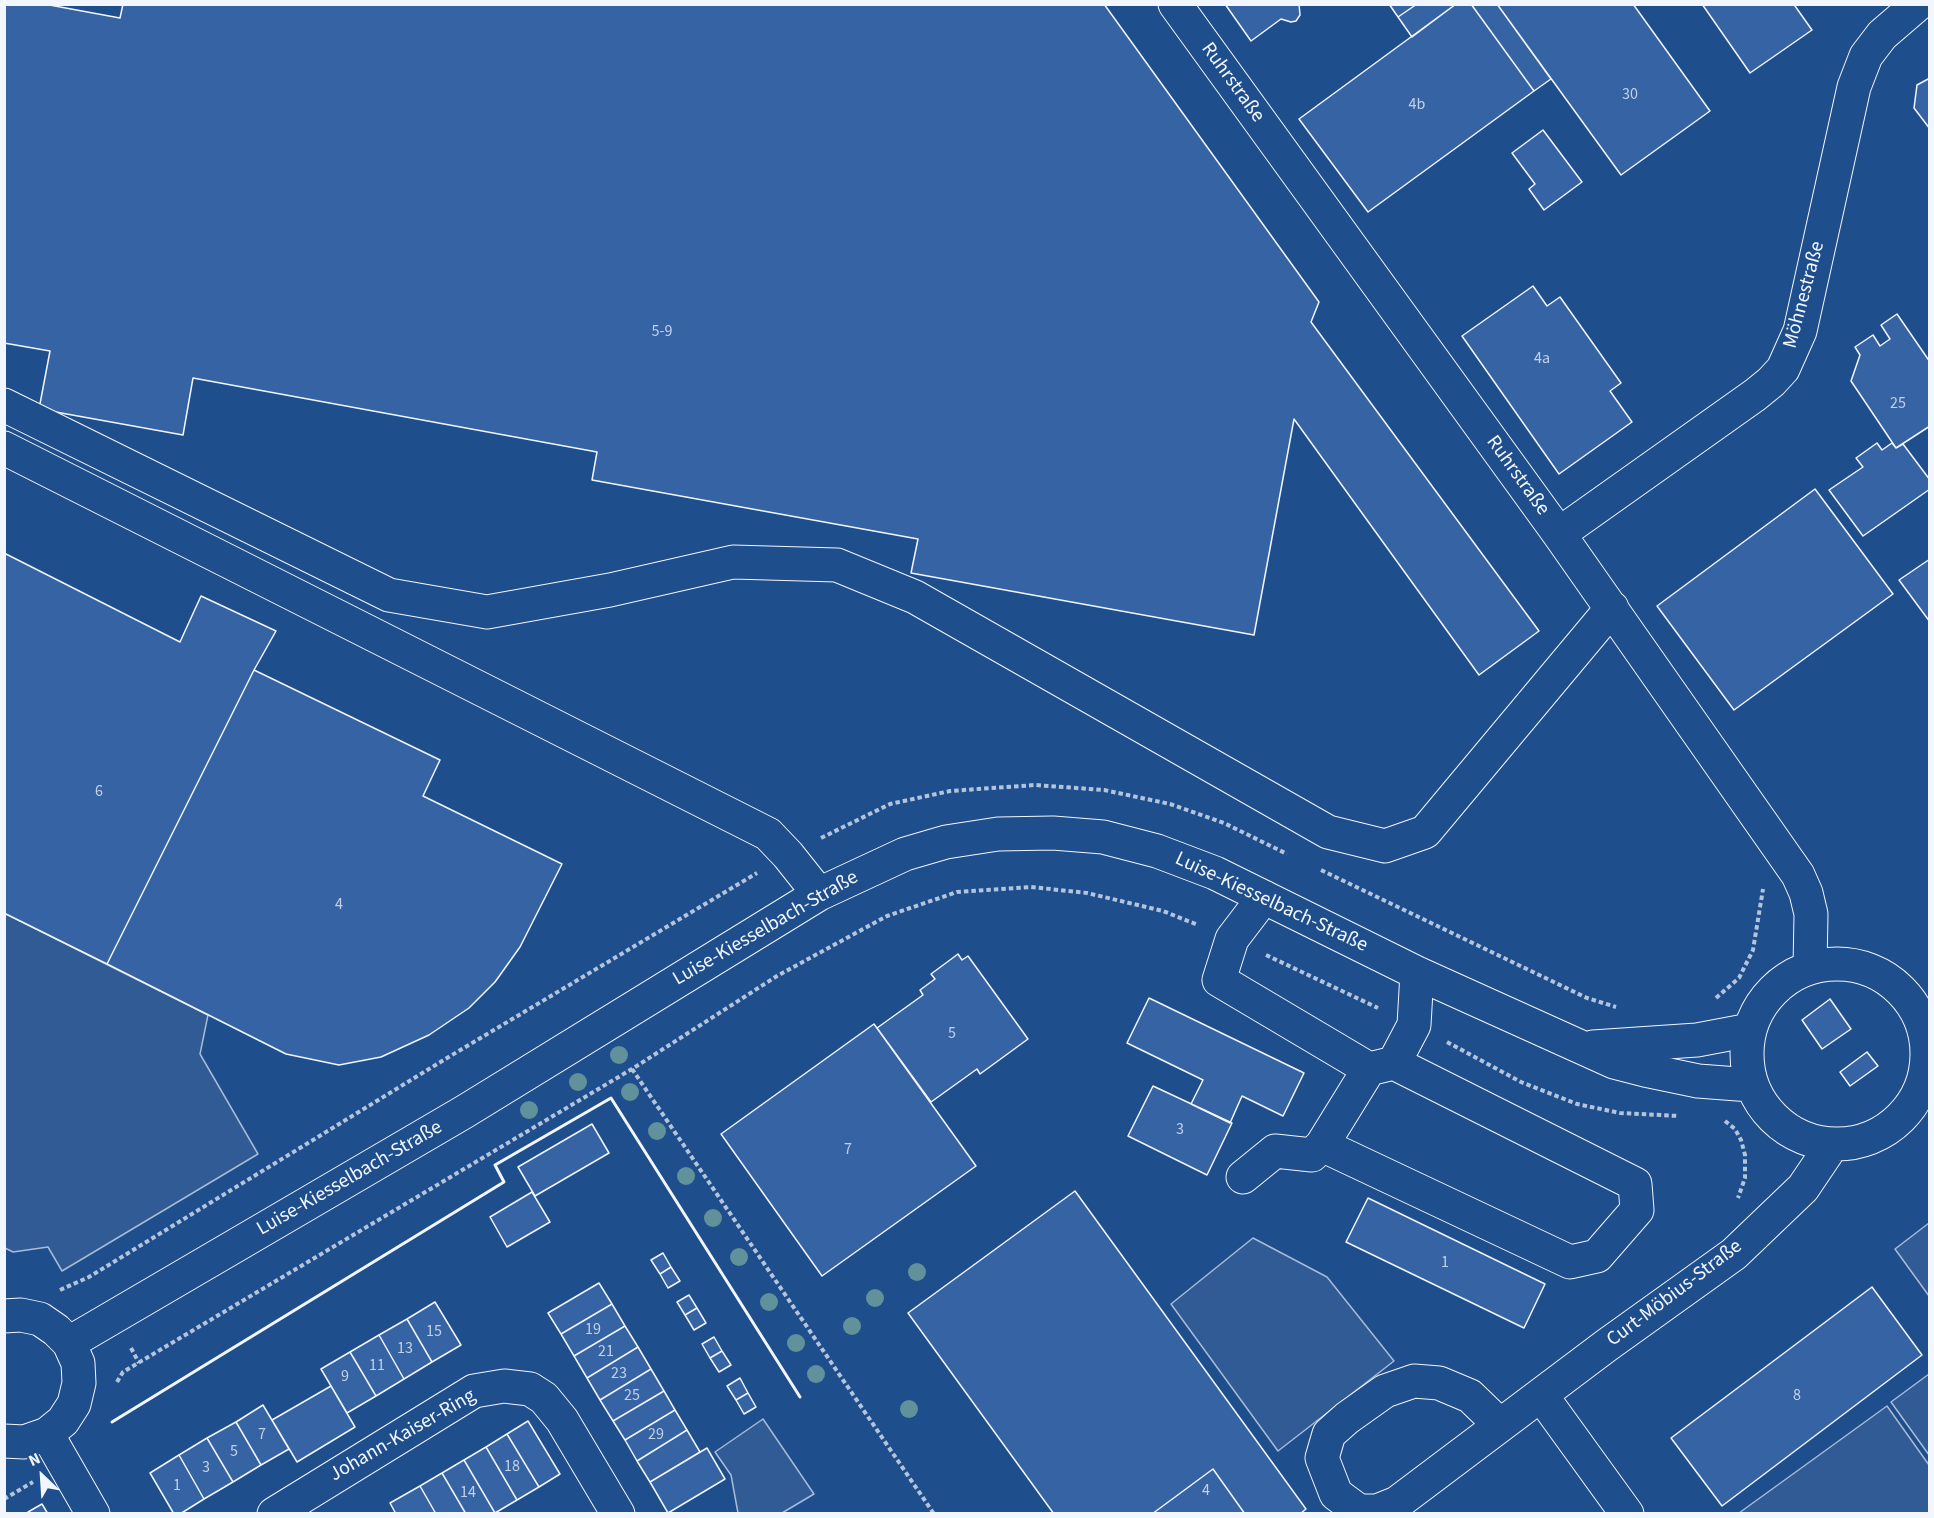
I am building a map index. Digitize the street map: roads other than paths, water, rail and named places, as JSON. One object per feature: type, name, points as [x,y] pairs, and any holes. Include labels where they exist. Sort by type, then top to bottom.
[{"type":"street","name":"Ruhrstraße","points":[[1175,4],[1612,608],[1798,875],[1806,893],[1811,914],[1810,968]]},
{"type":"street","name":"Möhnestraße","points":[[1559,534],[1755,395],[1783,369],[1800,331],[1854,87],[1866,56],[1882,35],[1918,4]]},
{"type":"street","points":[[4,405],[389,595],[487,612],[610,590],[733,562],[837,565],[915,597],[1328,832],[1385,846],[1425,832],[1612,608]]},
{"type":"street","points":[[4,448],[768,834],[819,894]]},
{"type":"street","name":"Luise-Kiesselbach-Straße","points":[[69,1343],[464,1112],[819,894],[904,854],[946,842],[998,834],[1053,833],[1103,837],[1157,850],[1215,873],[1417,973],[1614,1062],[1698,1081],[1751,1085]]},
{"type":"street","points":[[1264,897],[1232,939],[1219,980],[1382,1066],[1635,1184],[1637,1210],[1597,1256],[1570,1262],[1322,1144]]},
{"type":"street","points":[[1834,964],[1858,966],[1881,975],[1900,990],[1916,1009],[1925,1031],[1929,1055],[1916,1098],[1903,1116],[1886,1130],[1866,1140],[1832,1145],[1801,1137],[1774,1119],[1758,1099],[1751,1085],[1747,1054],[1750,1030],[1764,1002],[1786,980],[1810,968],[1834,964]]},
{"type":"street","points":[[1243,1177],[1275,1151],[1312,1155],[1322,1144],[1414,1025],[1417,973]]},
{"type":"street","name":"Luise-Kiesselbach-Straße","points":[[1582,1048],[1697,1040],[1750,1030]]},
{"type":"street","name":"Curt-Möbius-Straße","points":[[1500,1425],[1470,1396],[1439,1383],[1414,1381],[1385,1391],[1347,1418],[1329,1434],[1322,1458],[1336,1494],[1359,1511],[1377,1511],[1397,1503],[1734,1254],[1803,1188],[1832,1145]]},
{"type":"street","points":[[4,1316],[21,1315],[39,1319],[56,1330],[69,1343],[78,1363],[79,1383],[74,1404],[63,1421],[47,1434],[24,1442],[4,1441]]},
{"type":"street","name":"Johann-Kaiser-Ring","points":[[274,1514],[474,1391],[504,1386],[530,1389],[544,1398],[562,1420],[618,1514]]},
{"type":"street","points":[[1541,1395],[1627,1514]]},
{"type":"street","points":[[47,1434],[93,1514]]}]
